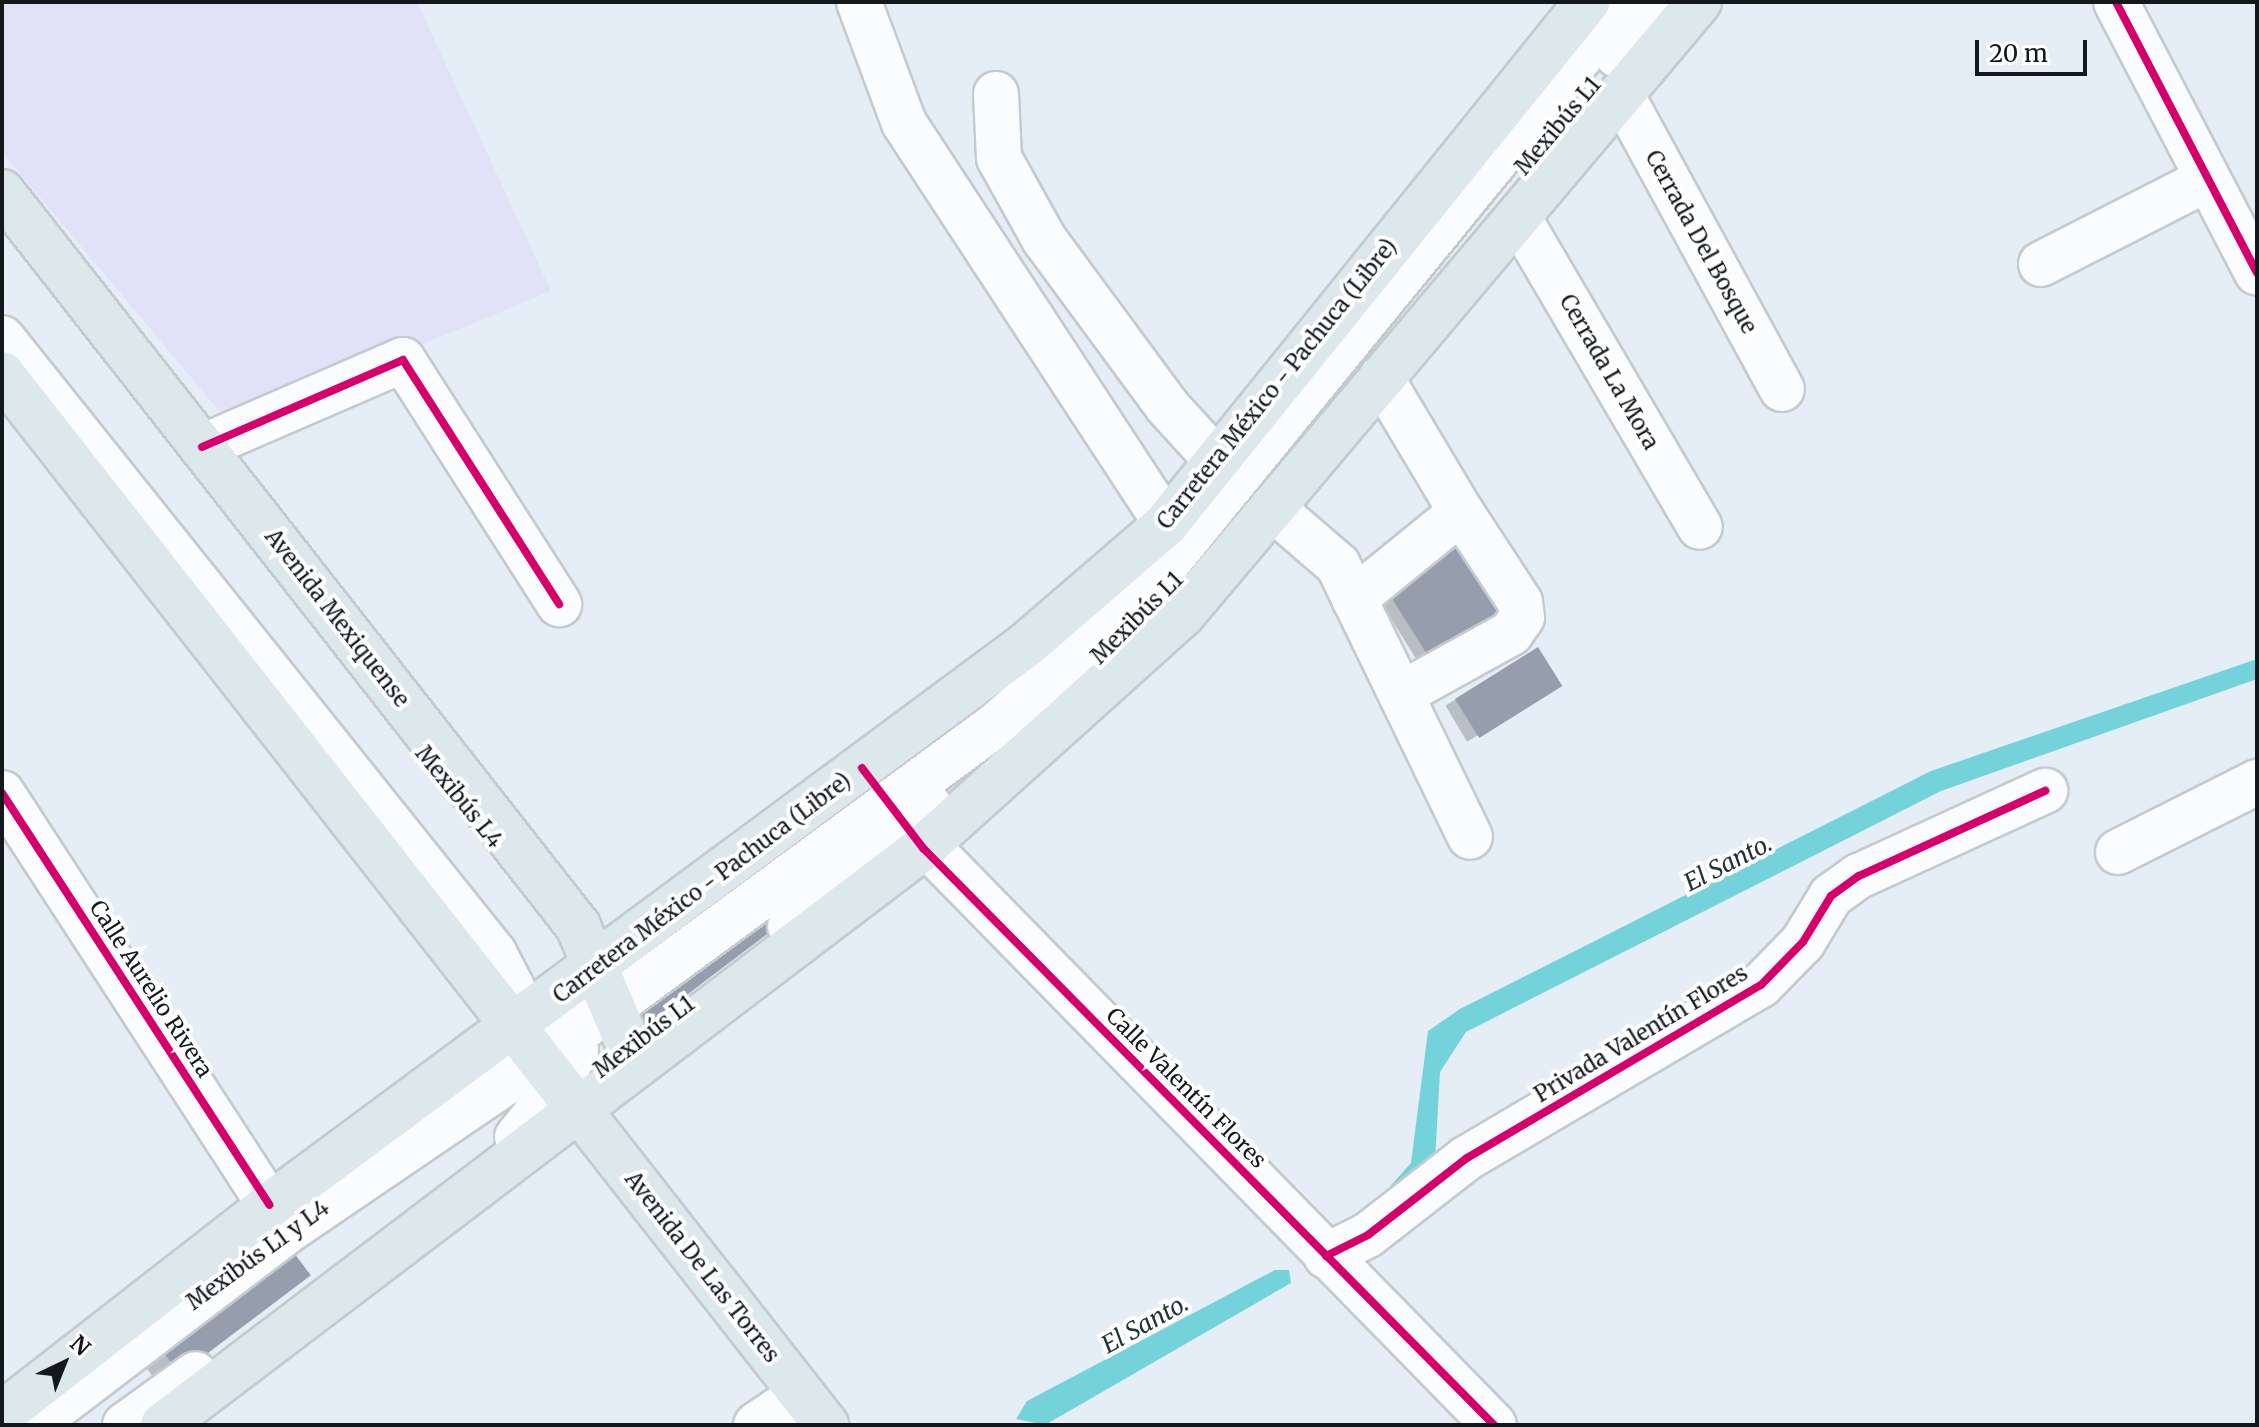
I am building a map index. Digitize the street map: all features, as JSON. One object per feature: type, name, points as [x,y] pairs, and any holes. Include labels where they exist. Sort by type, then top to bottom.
[{"type":"main road","name":"Carretera México - Pachuca (Libre)","points":[[594,994],[862,768],[1026,645],[1166,524],[1587,2]]},
{"type":"main road","points":[[2,1414],[270,1205],[544,1063],[634,1057],[906,825],[1182,615],[1699,2]]},
{"type":"main road","name":"Avenida Mexiquense","points":[[2,192],[578,926],[594,994],[634,1057]]},
{"type":"main road","points":[[2,374],[544,1063]]},
{"type":"main road","points":[[163,1425],[544,1063]]},
{"type":"main road","name":"Avenida De Las Torres","points":[[544,1063],[814,1410]]},
{"type":"street","points":[[859,2],[904,123],[1166,524]]},
{"type":"street","name":"Mexibús L1","points":[[906,825],[997,724],[1139,598],[1625,2]]},
{"type":"street","name":"Mexibús L1","points":[[544,1063],[594,994],[906,825],[1157,604],[1661,2]]},
{"type":"street","points":[[2116,2],[2257,273]]},
{"type":"street","points":[[996,94],[999,158],[1044,239],[1167,406],[1217,461]]},
{"type":"street","name":"Cerrada Del Bosque","points":[[1621,94],[1782,389]]},
{"type":"street","points":[[2041,264],[2206,180]]},
{"type":"street","name":"Cerrada La Mora","points":[[1518,217],[1700,527]]},
{"type":"street","name":"Mexibús L4","points":[[2,219],[556,917],[594,994]]},
{"type":"street","points":[[2,338],[494,953],[544,1063],[517,1137],[125,1425]]},
{"type":"street","points":[[202,447],[403,360],[559,604]]},
{"type":"street","points":[[1381,378],[1461,512],[1520,602],[1522,617],[1511,633],[1401,694]]},
{"type":"street","points":[[1272,508],[1338,565],[1470,837]]},
{"type":"street","points":[[1354,599],[1461,512]]},
{"type":"street","name":"Calle Valentín Flores","points":[[862,768],[906,825],[1494,1425]]},
{"type":"street","points":[[2118,852],[2257,782]]},
{"type":"street","name":"Privada Valentín Flores","points":[[1326,1256],[1381,1227],[1467,1158],[1761,985],[1803,942],[1831,896],[1859,876],[2045,791]]},
{"type":"street","name":"Calle Aurelio Rivera","points":[[2,793],[270,1205]]},
{"type":"street","name":"Mexibús L1 y L4","points":[[33,1425],[286,1232],[490,1095],[544,1063]]},
{"type":"street","points":[[756,1425],[814,1410]]},
{"type":"shaded area","points":[[2,2],[417,2],[551,291],[230,424],[2,152]]},
{"type":"water","points":[[2257,659],[2257,679],[1941,791],[1466,1032],[1440,1072],[1435,1161],[1359,1221],[1411,1163],[1428,1031],[1460,1009],[1931,771]]},
{"type":"water","points":[[1275,1270],[1289,1270],[1291,1283],[1045,1425],[1016,1419],[1027,1401]]},
{"type":"building","points":[[1471,538],[1514,608],[1430,660],[1387,590]]},
{"type":"building","points":[[1538,647],[1562,686],[1479,738],[1455,699]]},
{"type":"building","points":[[756,905],[774,929],[644,1027],[626,1003]]},
{"type":"building","points":[[288,1245],[311,1275],[180,1374],[157,1344]]},
{"type":"cycle path","points":[[2116,2],[2257,273]]},
{"type":"cycle path","points":[[202,447],[403,360],[559,604]]},
{"type":"cycle path","points":[[862,768],[923,848],[1494,1425]]},
{"type":"cycle path","points":[[1326,1256],[1368,1235],[1467,1158],[1761,985],[1803,942],[1831,896],[1859,876],[2045,791]]},
{"type":"cycle path","points":[[2,793],[270,1205]]},
{"type":"water label","name":"El Santo.","points":[[1728,863]]},
{"type":"water label","name":"El Santo.","points":[[1145,1324]]}]
